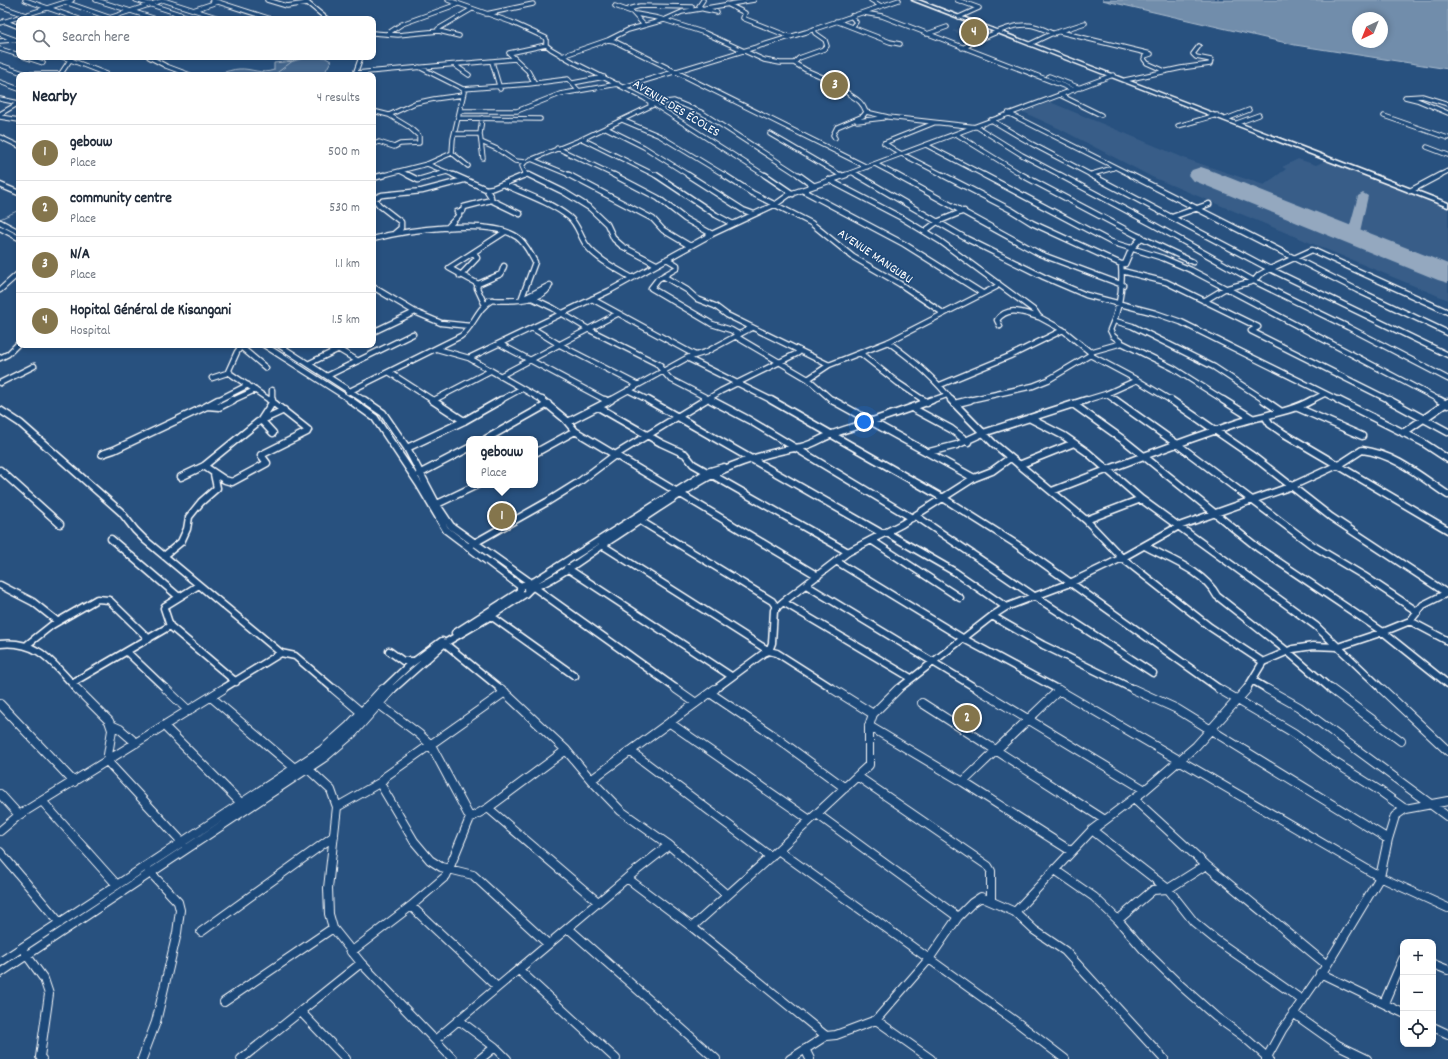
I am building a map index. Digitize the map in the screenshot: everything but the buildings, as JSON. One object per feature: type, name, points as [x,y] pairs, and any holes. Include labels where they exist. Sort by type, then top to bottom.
[{"type":"main road","points":[[914,0],[1113,75],[1448,205]]},
{"type":"street","points":[[25,0],[70,16]]},
{"type":"street","points":[[17,16],[63,1],[72,0]]},
{"type":"street","points":[[96,0],[146,16]]},
{"type":"street","points":[[136,0],[186,16]]},
{"type":"street","points":[[117,16],[164,0],[213,16]]},
{"type":"street","points":[[212,0],[261,16]]},
{"type":"street","points":[[175,16],[222,0]]},
{"type":"street","points":[[267,0],[287,6],[308,3]]},
{"type":"street","points":[[304,0],[323,16]]},
{"type":"street","points":[[448,0],[485,14],[533,4]]},
{"type":"street","points":[[701,8],[699,6],[703,0]]},
{"type":"street","points":[[562,56],[608,40],[644,25],[664,20],[682,12],[754,0]]},
{"type":"street","points":[[872,0],[882,6]]},
{"type":"street","points":[[624,87],[677,72],[787,37],[795,36],[899,0]]},
{"type":"street","points":[[957,0],[979,8],[959,17]]},
{"type":"street","points":[[63,1],[102,16]]},
{"type":"street","points":[[386,34],[402,24],[458,4]]},
{"type":"street","points":[[727,4],[745,13],[743,18],[787,37]]},
{"type":"street","points":[[0,6],[29,16]]},
{"type":"street","points":[[615,6],[629,9],[636,14],[644,25]]},
{"type":"street","points":[[629,9],[640,6],[701,8],[717,12]]},
{"type":"street","points":[[439,31],[438,29],[472,9]]},
{"type":"street","points":[[874,9],[882,16]]},
{"type":"street","points":[[863,12],[882,16],[1074,90]]},
{"type":"street","name":"AVENUE DES ÉCOLES","points":[[485,14],[518,25],[544,37],[547,40],[546,45],[548,49],[644,98],[652,105],[718,144],[793,194]]},
{"type":"street","points":[[636,14],[658,18],[706,33],[744,50],[757,58],[772,62],[794,63],[806,70],[841,85],[844,92],[863,104],[866,112]]},
{"type":"street","points":[[1,21],[16,16]]},
{"type":"street","points":[[850,16],[856,22],[852,27]]},
{"type":"street","points":[[1,21],[16,26]]},
{"type":"street","points":[[836,21],[890,42],[900,44]]},
{"type":"street","points":[[1030,44],[1085,23]]},
{"type":"street","points":[[962,48],[1000,33],[1027,25],[1054,34]]},
{"type":"street","points":[[927,34],[947,28]]},
{"type":"street","points":[[794,63],[799,58],[824,49],[827,46],[825,40],[815,33],[814,29]]},
{"type":"street","points":[[376,33],[413,34],[439,31],[460,36]]},
{"type":"street","points":[[1060,32],[1150,54],[1144,59],[1146,63],[1165,71]]},
{"type":"street","points":[[0,34],[14,40]]},
{"type":"street","points":[[613,37],[614,41]]},
{"type":"street","points":[[0,41],[14,40]]},
{"type":"street","points":[[608,40],[614,41],[867,167]]},
{"type":"street","points":[[531,83],[534,82],[532,77],[510,53],[546,45]]},
{"type":"street","points":[[1125,80],[1165,71],[1210,64],[1211,60],[1196,57],[1193,54],[1199,46]]},
{"type":"street","points":[[0,48],[16,54]]},
{"type":"street","points":[[373,72],[514,59]]},
{"type":"street","points":[[33,60],[44,64]]},
{"type":"street","points":[[61,72],[70,60]]},
{"type":"street","points":[[75,60],[102,72]]},
{"type":"street","points":[[155,60],[182,72]]},
{"type":"street","points":[[356,72],[361,60]]},
{"type":"street","points":[[492,62],[500,88]]},
{"type":"street","points":[[458,64],[456,66],[469,75]]},
{"type":"street","points":[[0,65],[19,72]]},
{"type":"street","points":[[419,67],[463,89],[500,88],[569,79],[578,91]]},
{"type":"street","points":[[0,72],[9,69]]},
{"type":"street","points":[[668,69],[668,74]]},
{"type":"street","points":[[469,358],[592,299],[712,234],[776,204],[780,199],[813,185],[853,173],[1008,113],[1060,96],[1113,75]]},
{"type":"street","points":[[1049,76],[1080,88]]},
{"type":"street","points":[[573,83],[604,77]]},
{"type":"street","points":[[0,82],[16,88]]},
{"type":"street","points":[[460,111],[517,111],[554,95],[618,84]]},
{"type":"street","points":[[452,153],[453,139],[460,111],[463,89]]},
{"type":"street","points":[[1448,104],[1427,96],[1415,94],[1405,97],[1417,100],[1448,113]]},
{"type":"street","points":[[389,115],[395,111],[425,100],[463,95]]},
{"type":"street","points":[[1060,96],[1101,115]]},
{"type":"street","points":[[0,99],[16,103]]},
{"type":"street","points":[[481,142],[503,153],[508,158],[519,162],[525,162],[582,139],[652,105],[674,101],[701,112],[780,162],[813,185]]},
{"type":"street","points":[[0,114],[16,105]]},
{"type":"street","points":[[1226,119],[1249,110]]},
{"type":"street","points":[[376,112],[389,115],[409,127],[419,136],[419,143],[400,144],[394,147],[379,142],[376,143]]},
{"type":"street","points":[[866,112],[888,117],[934,123],[977,126],[1022,155],[1154,225],[1254,281],[1348,327],[1448,379]]},
{"type":"street","points":[[835,138],[833,135],[838,127],[863,116],[866,112]]},
{"type":"street","points":[[1008,113],[1356,290],[1448,333]]},
{"type":"street","points":[[1178,126],[1199,118],[1217,115]]},
{"type":"street","points":[[1237,123],[1259,115]]},
{"type":"street","points":[[1384,116],[1448,138]]},
{"type":"street","points":[[0,117],[16,120]]},
{"type":"street","points":[[849,122],[888,117]]},
{"type":"street","points":[[458,118],[540,118]]},
{"type":"street","points":[[482,118],[480,134],[483,158]]},
{"type":"street","name":"AVENUE MANGUBU","points":[[622,120],[660,136],[712,166],[752,193],[811,223],[854,257],[900,284],[943,313]]},
{"type":"street","points":[[991,120],[1270,269],[1448,355]]},
{"type":"street","points":[[934,123],[900,138],[884,143],[1011,210],[1032,223],[1121,264],[1125,264],[1132,248],[1142,237]]},
{"type":"street","points":[[606,128],[644,147],[743,210],[754,214]]},
{"type":"street","points":[[455,134],[480,134]]},
{"type":"street","points":[[770,134],[842,176]]},
{"type":"street","points":[[956,134],[1022,175],[1193,262]]},
{"type":"street","points":[[0,137],[16,145]]},
{"type":"street","points":[[582,139],[657,175],[691,197],[716,216],[733,224]]},
{"type":"street","points":[[926,146],[1111,242],[1163,258],[1191,270],[1224,289],[1447,403]]},
{"type":"street","points":[[1427,147],[1448,155]]},
{"type":"street","points":[[557,148],[630,182],[658,198],[685,219],[712,234]]},
{"type":"street","points":[[376,177],[427,164],[452,153]]},
{"type":"street","points":[[452,153],[468,166]]},
{"type":"street","points":[[531,159],[576,178],[619,200],[653,219],[663,230],[690,246]]},
{"type":"street","points":[[525,162],[522,166],[526,174],[564,192],[590,208],[607,224],[614,239],[622,246],[656,264]]},
{"type":"street","points":[[427,164],[486,189],[492,197],[491,200]]},
{"type":"street","points":[[875,164],[964,211],[1040,254],[1123,285]]},
{"type":"street","points":[[1092,174],[1114,168]]},
{"type":"street","points":[[400,171],[418,180],[447,172]]},
{"type":"street","points":[[1410,190],[1448,171]]},
{"type":"street","points":[[853,173],[939,221],[967,239],[1033,272],[1086,295],[1181,322],[1403,433],[1434,449],[1448,459]]},
{"type":"street","points":[[486,189],[525,176],[526,174]]},
{"type":"street","points":[[376,196],[422,191],[464,180]]},
{"type":"street","points":[[829,180],[925,231],[998,283],[1034,311],[1038,317]]},
{"type":"street","points":[[503,184],[570,217],[574,221],[577,230],[589,248],[632,278]]},
{"type":"street","points":[[0,186],[16,192]]},
{"type":"street","points":[[802,190],[904,244],[982,293]]},
{"type":"street","points":[[447,228],[459,215],[457,212],[463,211],[464,207],[491,200],[520,214]]},
{"type":"street","points":[[376,202],[402,225],[401,228],[393,233]]},
{"type":"street","points":[[1172,217],[1209,204]]},
{"type":"street","points":[[925,231],[926,228],[939,221],[964,211]]},
{"type":"street","points":[[0,222],[16,230]]},
{"type":"street","points":[[0,228],[16,236]]},
{"type":"street","points":[[376,238],[393,233],[425,228],[485,229],[506,232],[516,236],[522,240],[535,262],[521,300],[550,285],[547,291],[532,298],[520,301],[484,301]]},
{"type":"street","points":[[504,266],[501,274],[478,284],[460,276],[449,268],[506,232]]},
{"type":"street","points":[[1204,301],[1224,289],[1254,281],[1259,275],[1270,269],[1311,250],[1448,312]]},
{"type":"street","points":[[460,276],[477,258],[474,252]]},
{"type":"street","points":[[667,259],[678,267],[663,276],[651,286],[653,290],[712,324],[736,335],[808,379],[835,402],[869,422],[929,452],[974,478]]},
{"type":"street","points":[[1121,264],[1123,285],[1119,298],[1120,304],[1115,321],[1110,330],[1113,336],[1122,343],[1156,358],[1252,418]]},
{"type":"street","points":[[1122,271],[1166,282],[1257,326],[1258,327],[1251,331],[1253,333],[1263,336],[1295,354],[1372,391],[1448,432]]},
{"type":"street","points":[[0,290],[16,276]]},
{"type":"street","points":[[663,276],[687,290],[697,298],[715,306],[726,315],[828,365]]},
{"type":"street","points":[[808,379],[828,365],[888,342],[996,287],[998,283]]},
{"type":"street","points":[[478,284],[477,288],[484,301]]},
{"type":"street","points":[[376,289],[415,312],[443,324],[470,326]]},
{"type":"street","points":[[532,298],[656,364],[670,379],[793,446],[914,517],[1153,673]]},
{"type":"street","points":[[592,299],[617,314],[695,355]]},
{"type":"street","points":[[343,395],[427,352],[437,349],[466,331],[484,301]]},
{"type":"street","points":[[1000,326],[997,320],[999,316],[1006,311],[1022,312],[1038,317],[1063,330],[1090,354],[1185,409],[1292,486],[1331,517],[1448,593]]},
{"type":"street","points":[[376,331],[415,312]]},
{"type":"street","points":[[500,376],[617,314]]},
{"type":"street","points":[[1115,321],[1132,326],[1214,367],[1280,411]]},
{"type":"street","points":[[532,328],[560,345],[638,385]]},
{"type":"street","points":[[568,422],[608,402],[662,370],[687,358],[706,352],[751,328]]},
{"type":"street","points":[[940,385],[1010,356],[1063,330]]},
{"type":"street","points":[[327,376],[414,334]]},
{"type":"street","points":[[888,342],[910,358],[940,385],[954,404],[983,433],[1010,458],[1086,520],[1122,558],[1210,627],[1264,662]]},
{"type":"street","points":[[954,404],[1033,386],[1048,380],[1090,354],[1122,343]]},
{"type":"street","points":[[500,344],[608,402]]},
{"type":"street","points":[[0,358],[8,354],[16,346]]},
{"type":"street","points":[[230,372],[228,372],[232,362],[241,348]]},
{"type":"street","points":[[244,348],[266,368]]},
{"type":"street","points":[[269,348],[368,412],[380,424],[434,506],[451,526],[474,544],[527,580],[531,587],[696,703]]},
{"type":"street","points":[[284,348],[383,413],[407,448],[419,474],[430,490],[434,506],[443,527],[465,546],[520,588]]},
{"type":"street","points":[[308,364],[342,348]]},
{"type":"street","points":[[437,349],[469,358],[548,404],[568,422],[575,431],[818,576]]},
{"type":"street","points":[[338,350],[358,361]]},
{"type":"street","points":[[465,546],[474,544],[579,482],[616,455],[709,399],[737,383],[780,363],[798,353],[799,350]]},
{"type":"street","points":[[860,353],[898,383],[927,402]]},
{"type":"street","points":[[687,358],[782,406],[830,435],[943,498],[1016,544],[1198,675],[1238,701],[1294,733],[1331,760],[1380,791],[1405,809]]},
{"type":"street","points":[[656,364],[672,366]]},
{"type":"street","points":[[0,383],[34,366]]},
{"type":"street","points":[[434,400],[490,371]]},
{"type":"street","points":[[204,466],[214,474],[229,482],[234,481],[268,463],[261,455],[307,432],[308,428],[230,372],[212,378]]},
{"type":"street","points":[[389,372],[464,421]]},
{"type":"street","points":[[929,452],[968,442],[983,433],[1106,394],[1137,380]]},
{"type":"street","points":[[102,454],[114,450],[248,385]]},
{"type":"street","points":[[407,448],[464,421],[522,389]]},
{"type":"street","points":[[207,406],[219,407],[255,390]]},
{"type":"street","points":[[261,420],[272,402],[272,390]]},
{"type":"street","points":[[628,390],[955,572],[1006,607]]},
{"type":"street","points":[[1106,394],[1177,444],[1251,499],[1271,516],[1312,545],[1364,576],[1418,612]]},
{"type":"street","points":[[1052,491],[1143,455],[1216,430],[1252,418],[1298,408],[1324,394]]},
{"type":"street","points":[[305,766],[324,757],[353,733],[377,702],[389,683],[413,661],[443,642],[520,588],[531,587],[567,568],[634,517],[675,491],[710,474],[751,459],[793,446],[802,446],[947,395]]},
{"type":"street","points":[[1403,433],[1447,403]]},
{"type":"street","points":[[491,436],[548,404]]},
{"type":"street","points":[[1073,404],[1143,455],[1258,548],[1383,632],[1448,684]]},
{"type":"street","points":[[598,406],[649,436],[685,454],[693,464],[848,552]]},
{"type":"street","points":[[912,408],[951,429],[968,442]]},
{"type":"street","points":[[1298,408],[1362,436]]},
{"type":"street","points":[[0,410],[20,423],[129,519],[134,529],[164,556],[282,653],[295,656],[362,713]]},
{"type":"street","points":[[180,477],[204,466],[244,432],[261,420],[284,410]]},
{"type":"street","points":[[1265,416],[1270,424],[1448,530]]},
{"type":"street","points":[[1029,418],[1046,426],[1074,443],[1108,469],[1141,499],[1316,626],[1448,751]]},
{"type":"street","points":[[261,420],[272,433]]},
{"type":"street","points":[[538,452],[575,431]]},
{"type":"street","points":[[1019,465],[1074,443]]},
{"type":"street","points":[[419,474],[466,450]]},
{"type":"street","points":[[692,927],[778,850],[869,765],[870,726],[873,714],[912,678],[934,663],[992,616],[1006,607],[1070,583],[1145,546],[1179,526],[1251,499],[1292,486],[1342,463],[1362,450],[1373,451],[1396,461],[1448,495]]},
{"type":"street","points":[[591,780],[630,750],[670,723],[731,676],[769,651],[772,643],[773,613],[783,602],[848,552],[914,517],[974,478],[992,471],[1010,458]]},
{"type":"street","points":[[0,470],[60,524]]},
{"type":"street","points":[[164,556],[181,542],[185,536],[189,517],[200,502],[217,488],[214,474]]},
{"type":"street","points":[[0,973],[60,924],[117,885],[188,848],[305,766],[338,737],[362,713],[377,702],[443,642],[492,616],[525,594],[531,587],[593,547],[602,545],[641,521],[682,495],[710,474]]},
{"type":"street","points":[[434,506],[471,488]]},
{"type":"street","points":[[1086,520],[1141,499]]},
{"type":"street","points":[[634,517],[772,600],[777,608]]},
{"type":"street","points":[[111,539],[179,597]]},
{"type":"street","points":[[871,540],[960,598]]},
{"type":"street","points":[[602,545],[769,651],[777,653],[873,714]]},
{"type":"street","points":[[1145,546],[1192,571],[1212,586],[1218,596],[1287,650],[1339,696],[1401,741]]},
{"type":"street","points":[[836,562],[964,639],[1059,690],[1380,877],[1448,908]]},
{"type":"street","points":[[567,568],[731,676]]},
{"type":"street","points":[[0,585],[33,602],[57,621]]},
{"type":"street","points":[[199,585],[164,608],[170,626],[236,682]]},
{"type":"street","points":[[806,585],[1026,720],[1145,790]]},
{"type":"street","points":[[1015,912],[1092,830],[1145,790],[1180,761],[1212,730],[1238,701],[1264,662],[1287,650],[1313,646],[1338,647],[1383,632],[1410,621],[1423,605],[1448,593]]},
{"type":"street","points":[[28,644],[41,632],[57,621],[97,599],[109,600],[149,639]]},
{"type":"street","points":[[783,602],[912,678]]},
{"type":"street","points":[[492,616],[575,676]]},
{"type":"street","points":[[992,616],[1043,645],[1177,709],[1388,839]]},
{"type":"street","points":[[1410,621],[1448,641]]},
{"type":"street","points":[[72,683],[170,626]]},
{"type":"street","points":[[443,642],[505,692],[566,750],[591,780],[621,811],[669,845],[727,895]]},
{"type":"street","points":[[0,644],[28,644],[40,651],[111,725],[120,729],[136,743]]},
{"type":"street","points":[[389,651],[403,661],[413,661]]},
{"type":"street","points":[[127,652],[189,711]]},
{"type":"street","points":[[0,831],[19,815],[282,653]]},
{"type":"street","points":[[1252,680],[1299,707],[1429,805],[1448,817]]},
{"type":"street","points":[[963,782],[1059,690]]},
{"type":"street","points":[[337,808],[381,782],[386,776],[505,692]]},
{"type":"street","points":[[710,693],[774,736],[845,788]]},
{"type":"street","points":[[211,697],[298,771]]},
{"type":"street","points":[[377,702],[431,745],[470,818]]},
{"type":"street","points":[[922,703],[1105,820]]},
{"type":"street","points":[[0,704],[74,782]]},
{"type":"street","points":[[670,723],[810,820]]},
{"type":"street","points":[[107,761],[112,730],[111,725]]},
{"type":"street","points":[[164,726],[241,803]]},
{"type":"street","points":[[870,726],[963,782],[1071,851]]},
{"type":"street","points":[[351,952],[438,884],[450,868],[455,852],[470,818],[488,808],[566,750]]},
{"type":"street","points":[[630,750],[770,857]]},
{"type":"street","points":[[107,761],[188,848]]},
{"type":"street","points":[[305,766],[331,790],[337,808],[328,888],[329,914],[332,928],[361,963],[453,1059]]},
{"type":"street","points":[[0,962],[24,952],[148,870],[182,842],[241,803],[298,771]]},
{"type":"street","points":[[857,776],[988,866],[991,871],[991,901]]},
{"type":"street","points":[[381,782],[382,787],[403,824],[425,856],[436,865],[467,871],[473,875],[548,944]]},
{"type":"street","points":[[0,794],[19,815]]},
{"type":"street","points":[[1134,798],[1206,865],[1327,965]]},
{"type":"street","points":[[42,801],[117,885]]},
{"type":"street","points":[[1056,870],[1094,897],[1118,920],[1143,949],[1179,984],[1216,1017],[1244,1037],[1267,1059],[1282,1030],[1327,965],[1380,877],[1388,839],[1395,816],[1398,812],[1405,809],[1448,801]]},
{"type":"street","points":[[488,808],[598,902]]},
{"type":"street","points":[[816,814],[958,917]]},
{"type":"street","points":[[1092,830],[1168,889],[1194,922],[1227,948],[1302,1000]]},
{"type":"street","points":[[201,932],[334,836]]},
{"type":"street","points":[[435,1040],[460,1021],[497,987],[598,902],[669,845]]},
{"type":"street","points":[[778,850],[1018,1023],[1065,1059]]},
{"type":"street","points":[[0,852],[60,924]]},
{"type":"street","points":[[1118,920],[1153,890],[1168,889],[1206,865]]},
{"type":"street","points":[[142,1059],[156,1022],[177,934],[180,910],[178,902],[148,870]]},
{"type":"street","points":[[627,878],[692,927],[826,1036]]},
{"type":"street","points":[[790,1059],[826,1036],[836,1035],[876,1020],[929,959],[958,917],[972,903],[981,897],[1015,912],[1034,930],[1065,951],[1164,1059]]},
{"type":"street","points":[[411,906],[497,987]]},
{"type":"street","points":[[224,1002],[332,928]]},
{"type":"street","points":[[568,928],[716,1059]]},
{"type":"street","points":[[24,952],[44,979],[49,994],[40,1057],[42,1059]]},
{"type":"street","points":[[242,1059],[361,963]]},
{"type":"street","points":[[1436,965],[1448,970]]},
{"type":"street","points":[[1384,1003],[1400,966]]},
{"type":"street","points":[[519,970],[616,1059]]},
{"type":"street","points":[[1320,974],[1401,1011]]},
{"type":"street","points":[[301,1012],[346,1059]]},
{"type":"street","points":[[1293,1013],[1338,1045],[1366,1059]]},
{"type":"street","points":[[876,1020],[931,1059]]},
{"type":"street","points":[[460,1021],[495,1047],[507,1059]]},
{"type":"street","points":[[1436,1028],[1448,1034]]},
{"type":"street","points":[[480,1059],[495,1047]]},
{"type":"street","points":[[805,1049],[810,1059]]},
{"type":"shaded area","points":[[1102,0],[1448,0],[1448,69],[1295,45]]},
{"type":"shaded area","points":[[974,24],[997,33],[975,40],[952,31]]},
{"type":"shaded area","points":[[294,61],[331,61],[325,72],[264,72],[274,70],[274,63]]},
{"type":"shaded area","points":[[237,69],[260,72],[224,72]]},
{"type":"shaded area","points":[[1050,102],[1189,160],[1264,185],[1286,169],[1282,167],[1298,159],[1316,165],[1327,160],[1448,207],[1448,300],[1152,177],[1058,128],[1023,112]]},
{"type":"waterway","points":[[278,72],[294,60]]},
{"type":"waterway","points":[[0,219],[16,211]]},
{"type":"taxiway","points":[[1353,236],[1363,196]]},
{"type":"runway","points":[[1201,175],[1448,274]]},
{"type":"place","name":"Hopital Général de Kisangani","points":[[974,32]]},
{"type":"place","name":"N/A","points":[[835,85]]},
{"type":"place","name":"gebouw","points":[[502,516]]},
{"type":"place","name":"community centre","points":[[967,718]]}]
